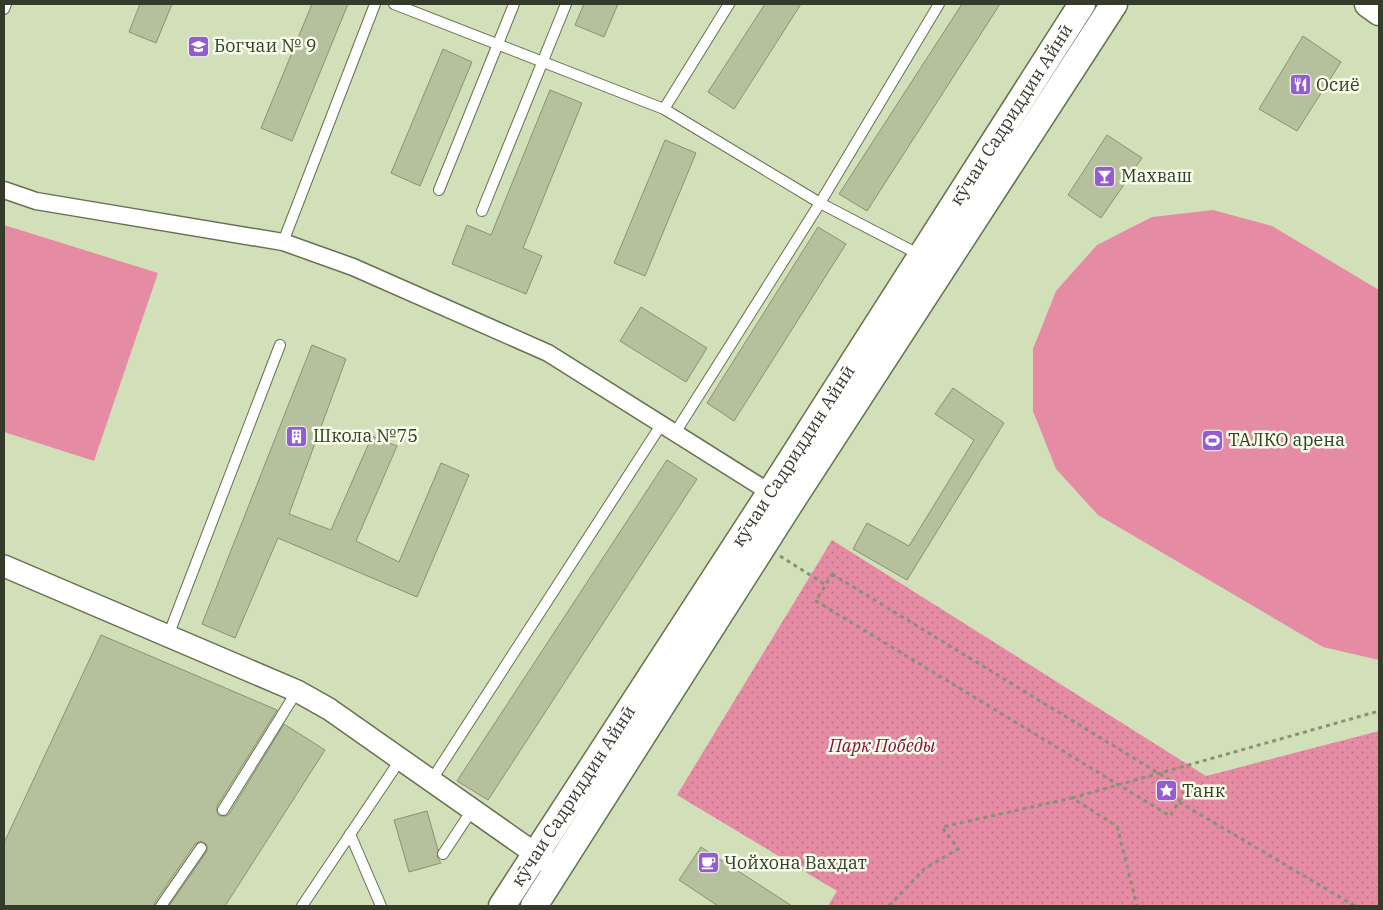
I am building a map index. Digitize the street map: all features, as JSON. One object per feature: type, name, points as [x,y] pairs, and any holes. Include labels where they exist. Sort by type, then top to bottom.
[{"type":"street","name":"кӯчаи Садриддин Айнӣ","points":[[534,906],[764,546],[780,499],[921,256],[1082,4]]},
{"type":"street","name":"кӯчаи Садриддин Айнӣ","points":[[502,906],[535,855],[780,499],[1114,4]]},
{"type":"street","points":[[1368,4],[1379,12]]},
{"type":"street","points":[[4,190],[36,201],[282,242],[353,267],[548,353],[780,499]]},
{"type":"street","points":[[4,566],[297,690],[329,709],[535,855],[558,869]]},
{"type":"lane","points":[[4,10],[6,4]]},
{"type":"lane","points":[[282,242],[375,4]]},
{"type":"lane","points":[[394,4],[664,110],[820,203],[921,256]]},
{"type":"lane","points":[[439,190],[514,4]]},
{"type":"lane","points":[[482,211],[566,4]]},
{"type":"lane","points":[[664,110],[729,4]]},
{"type":"lane","points":[[431,781],[820,203],[939,4]]},
{"type":"lane","points":[[168,636],[280,345]]},
{"type":"lane","points":[[222,810],[297,690]]},
{"type":"lane","points":[[302,906],[400,760]]},
{"type":"lane","points":[[443,854],[472,810]]},
{"type":"lane","points":[[350,834],[381,906]]},
{"type":"lane","points":[[161,906],[201,848]]},
{"type":"path","points":[[764,546],[826,585]]},
{"type":"path","points":[[832,574],[1186,790],[1170,816],[816,601],[826,585],[832,574]]},
{"type":"path","points":[[889,906],[924,869],[958,849],[942,827],[1072,798],[1379,711]]},
{"type":"path","points":[[1072,798],[1117,826],[1137,906]]},
{"type":"path","points":[[1178,802],[1355,906]]},
{"type":"green space","name":"ТАЛКО арена","points":[[1213,210],[1272,226],[1379,290],[1379,660],[1323,647],[1098,515],[1056,469],[1033,411],[1033,349],[1056,291],[1097,245],[1152,217]]},
{"type":"green space","points":[[4,225],[158,273],[94,461],[4,432]]},
{"type":"green space","name":"Парк Победы","points":[[832,540],[1206,776],[1379,731],[1379,906],[828,906],[837,891],[677,795]]},
{"type":"building","points":[[140,4],[172,4],[156,43],[129,32]]},
{"type":"building","points":[[312,4],[348,4],[292,141],[261,128]]},
{"type":"building","points":[[584,4],[618,4],[604,37],[575,25]]},
{"type":"building","points":[[765,4],[801,4],[734,109],[708,92]]},
{"type":"building","points":[[962,4],[1000,4],[867,211],[839,194]]},
{"type":"building","name":"Осиё","points":[[1303,36],[1341,62],[1297,131],[1259,109]]},
{"type":"building","points":[[443,49],[472,62],[420,186],[391,173]]},
{"type":"building","points":[[550,90],[582,103],[523,248],[542,256],[526,294],[452,264],[467,225],[491,235]]},
{"type":"building","name":"Махваш","points":[[1107,135],[1142,158],[1101,218],[1068,195]]},
{"type":"building","points":[[665,140],[696,153],[645,276],[614,263]]},
{"type":"building","points":[[818,227],[846,244],[734,421],[707,403]]},
{"type":"building","points":[[641,307],[707,348],[686,382],[620,341]]},
{"type":"building","name":"Школа №75","points":[[312,345],[346,359],[289,514],[331,530],[372,436],[397,446],[356,541],[399,562],[441,463],[469,475],[417,597],[278,538],[235,638],[202,624]]},
{"type":"building","points":[[953,388],[1004,423],[907,580],[853,549],[867,523],[909,546],[974,440],[935,414]]},
{"type":"building","points":[[667,460],[697,479],[488,800],[457,781]]},
{"type":"building","points":[[101,635],[277,710],[217,806],[217,813],[220,816],[229,814],[284,724],[325,750],[225,906],[169,906],[207,851],[207,845],[201,841],[195,844],[154,906],[4,906],[4,843]]},
{"type":"building","points":[[427,811],[438,850],[437,857],[441,863],[409,872],[394,820]]},
{"type":"building","name":"Чойхона Вахдат","points":[[701,847],[792,906],[718,906],[679,880]]},
{"type":"place","name":"Богчаи № 9","points":[[198,46]]},
{"type":"place","name":"Осиё","points":[[1300,85]]},
{"type":"place","name":"Махваш","points":[[1105,176]]},
{"type":"place","name":"Школа №75","points":[[297,436]]},
{"type":"place","name":"ТАЛКО арена","points":[[1212,440]]},
{"type":"place","name":"Танк","points":[[1166,791]]},
{"type":"place","name":"Чойхона Вахдат","points":[[708,863]]}]
